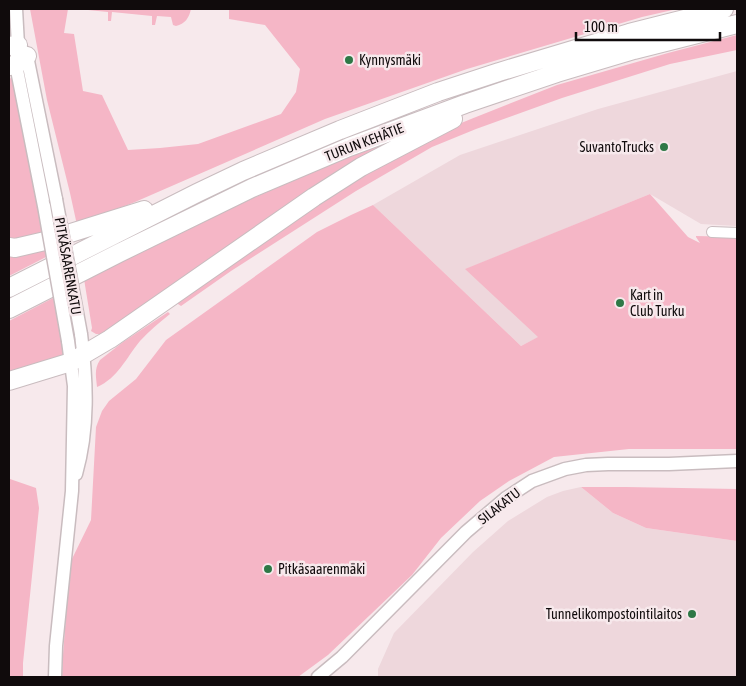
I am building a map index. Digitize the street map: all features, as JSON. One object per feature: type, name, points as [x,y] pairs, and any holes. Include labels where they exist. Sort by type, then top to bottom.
[{"type":"highway","name":"TURUN KEHÄTIE","points":[[9,288],[242,171],[340,130],[438,92],[534,61],[629,32],[724,9]]},
{"type":"highway","name":"TURUN KEHÄTIE","points":[[9,309],[252,188],[349,147],[506,90],[634,50],[737,24]]},
{"type":"highway","points":[[9,381],[78,359],[110,339],[314,197],[361,167],[506,90]]},
{"type":"highway","points":[[9,247],[15,248],[45,241],[197,193]]},
{"type":"street","name":"PITKÄSAARENKATU","points":[[16,9],[16,56],[68,341],[78,359]]},
{"type":"street","name":"PITKÄSAARENKATU","points":[[16,56],[56,199],[81,334],[74,386],[72,491],[56,646],[55,677]]},
{"type":"street","points":[[712,232],[737,233]]},
{"type":"street","name":"SILAKATU","points":[[318,677],[342,657],[466,532],[506,498],[532,481],[565,469],[586,465],[737,461]]},
{"type":"shaded area","points":[[30,9],[68,9],[64,33],[74,34],[83,91],[102,95],[128,150],[198,144],[281,114],[296,92],[300,69],[265,25],[229,19],[229,9],[677,9],[642,17],[467,69],[325,119],[135,202],[77,225],[47,100]]},
{"type":"shaded area","points":[[78,9],[191,9],[186,20],[176,26],[173,25],[171,17],[157,16],[155,25],[152,25],[152,16],[112,12],[111,21],[108,21],[108,12]]},
{"type":"shaded area","points":[[737,35],[737,50],[670,64],[562,98],[432,147],[356,191],[231,271],[181,306],[175,302],[347,181],[420,140],[557,85]]},
{"type":"shaded area","points":[[737,71],[737,226],[701,224],[650,194],[466,269],[539,337],[521,346],[373,205],[460,155],[598,109]]},
{"type":"shaded area","points":[[9,77],[14,81],[44,236],[9,241]]},
{"type":"shaded area","points":[[406,134],[103,334],[96,334],[91,331],[84,279],[246,201]]},
{"type":"shaded area","points":[[650,194],[688,237],[700,243],[696,236],[737,237],[737,449],[629,449],[554,457],[509,481],[480,501],[441,538],[412,575],[328,655],[298,677],[62,677],[70,563],[91,520],[96,427],[102,411],[109,401],[136,379],[166,340],[317,232],[373,205],[521,346],[538,337],[465,269]]},
{"type":"shaded area","points":[[45,245],[48,256],[9,276],[9,254]]},
{"type":"shaded area","points":[[55,297],[66,359],[9,375],[9,321]]},
{"type":"shaded area","points":[[168,312],[170,314],[140,341],[116,373],[97,387],[96,370],[100,360]]},
{"type":"shaded area","points":[[10,479],[36,488],[39,508],[23,677],[9,677]]},
{"type":"shaded area","points":[[581,487],[613,513],[646,528],[737,541],[737,677],[378,677],[378,669],[394,633],[473,552],[508,521],[547,497]]},
{"type":"shaded area","points":[[581,487],[737,489],[737,541],[646,528],[613,513]]},
{"type":"place","name":"Kynnysmäki","points":[[349,60]]},
{"type":"place","name":"SuvantoTrucks","points":[[664,147]]},
{"type":"place","name":"Kart in Club Turku","points":[[620,303]]},
{"type":"place","name":"Pitkäsaarenmäki","points":[[268,569]]},
{"type":"place","name":"Tunnelikompostointilaitos","points":[[692,614]]}]
